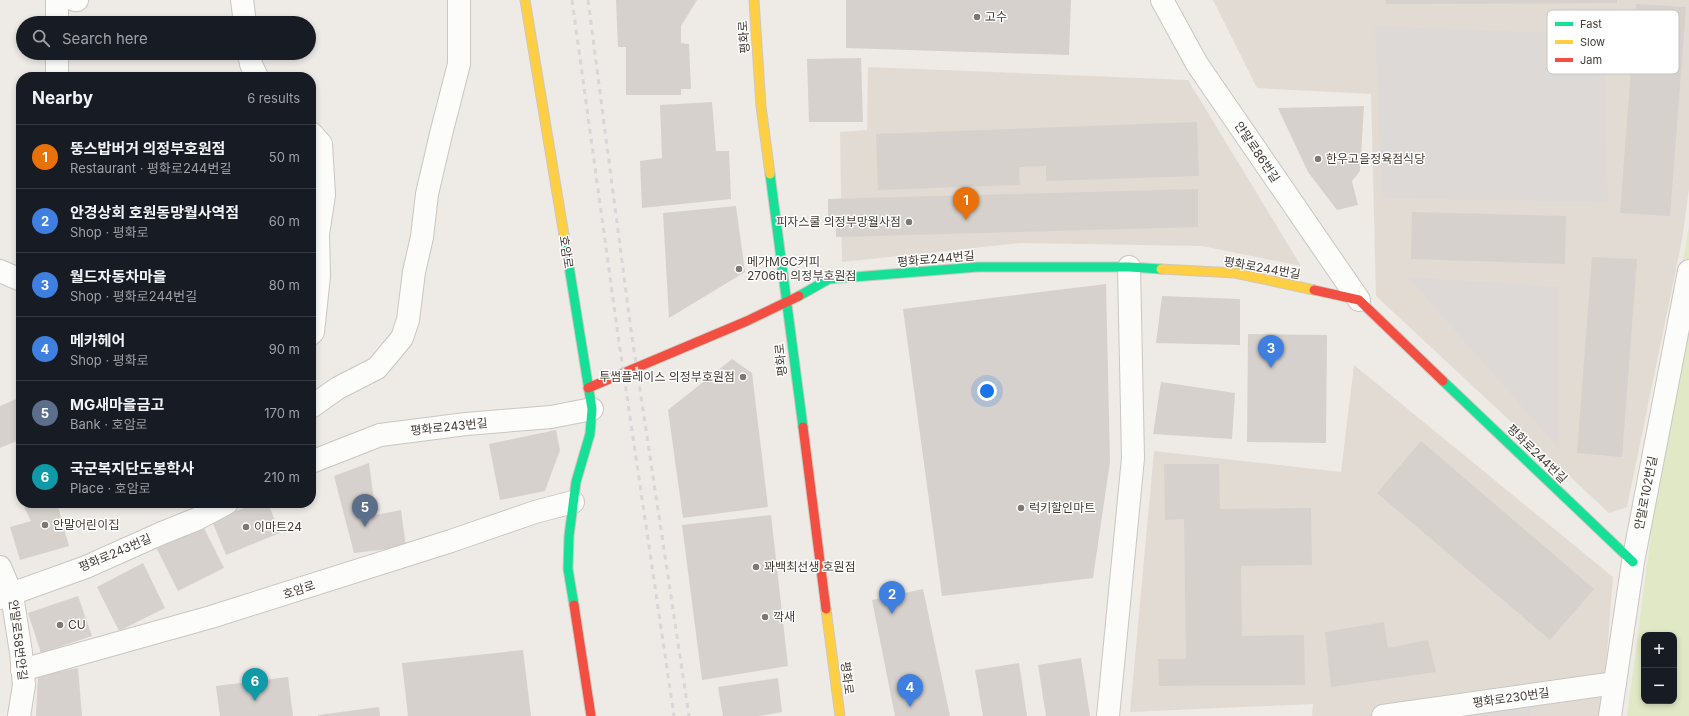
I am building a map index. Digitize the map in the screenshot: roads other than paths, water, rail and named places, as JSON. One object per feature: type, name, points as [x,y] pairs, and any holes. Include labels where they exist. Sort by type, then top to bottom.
[{"type":"street","points":[[57,0],[57,16]]},
{"type":"street","points":[[242,0],[244,16]]},
{"type":"street","points":[[316,403],[338,388],[377,368],[402,338],[408,320],[414,272],[422,237],[427,194],[459,64],[459,0]]},
{"type":"street","name":"호암로","points":[[525,0],[590,398],[590,434],[576,482],[569,536],[568,570],[591,716]]},
{"type":"street","name":"안말로86번길","points":[[1162,0],[1197,64],[1359,300]]},
{"type":"street","name":"평화로","points":[[754,1],[761,106],[840,716]]},
{"type":"street","points":[[57,60],[57,72]]},
{"type":"street","points":[[251,60],[255,72]]},
{"type":"street","points":[[316,138],[321,144],[324,196],[316,226]]},
{"type":"street","points":[[316,250],[319,276],[316,304]]},
{"type":"street","name":"평화로244번길","points":[[787,303],[829,279],[978,267],[1129,267],[1235,273],[1359,300],[1633,562]]},
{"type":"street","points":[[1108,716],[1134,458],[1129,267]]},
{"type":"street","points":[[0,271],[16,278]]},
{"type":"street","name":"안말로102번길","points":[[1610,716],[1633,562],[1689,271]]},
{"type":"street","name":"평화로243번길","points":[[316,460],[380,435],[466,424],[551,417],[787,303]]},
{"type":"street","name":"호암로","points":[[22,670],[211,617],[452,541],[535,512],[573,502]]},
{"type":"street","name":"평화로243번길","points":[[6,597],[86,567],[197,519],[215,508]]},
{"type":"street","name":"안말로58번안길","points":[[0,567],[24,685],[19,716]]},
{"type":"street","name":"평화로230번길","points":[[1383,716],[1615,683]]},
{"type":"railway","points":[[572,0],[619,342],[674,716]]},
{"type":"railway","points":[[588,0],[631,330],[689,716]]},
{"type":"place","name":"고수","points":[[977,17]]},
{"type":"place","name":"한우고을정육점식당","points":[[1318,159]]},
{"type":"place","name":"뚱스밥버거 의정부호원점","points":[[966,220]]},
{"type":"place","name":"피자스쿨 의정부망월사점","points":[[909,222]]},
{"type":"place","name":"메가MGC커피 2706th 의정부호원점","points":[[739,269]]},
{"type":"place","name":"월드자동차마을","points":[[1271,368]]},
{"type":"place","name":"투썸플레이스 의정부호원점","points":[[743,377]]},
{"type":"place","name":"럭키할인마트","points":[[1021,508]]},
{"type":"place","name":"안말어린이집","points":[[45,525]]},
{"type":"place","name":"이마트24","points":[[246,527]]},
{"type":"place","name":"MG새마을금고","points":[[365,527]]},
{"type":"place","name":"꽈백최선생 호원점","points":[[756,567]]},
{"type":"place","name":"안경상회 호원동망월사역점","points":[[892,614]]},
{"type":"place","name":"깍새","points":[[765,617]]},
{"type":"place","name":"CU","points":[[60,625]]},
{"type":"place","name":"국군복지단도봉학사","points":[[255,701]]},
{"type":"place","name":"메카헤어","points":[[910,707]]}]
